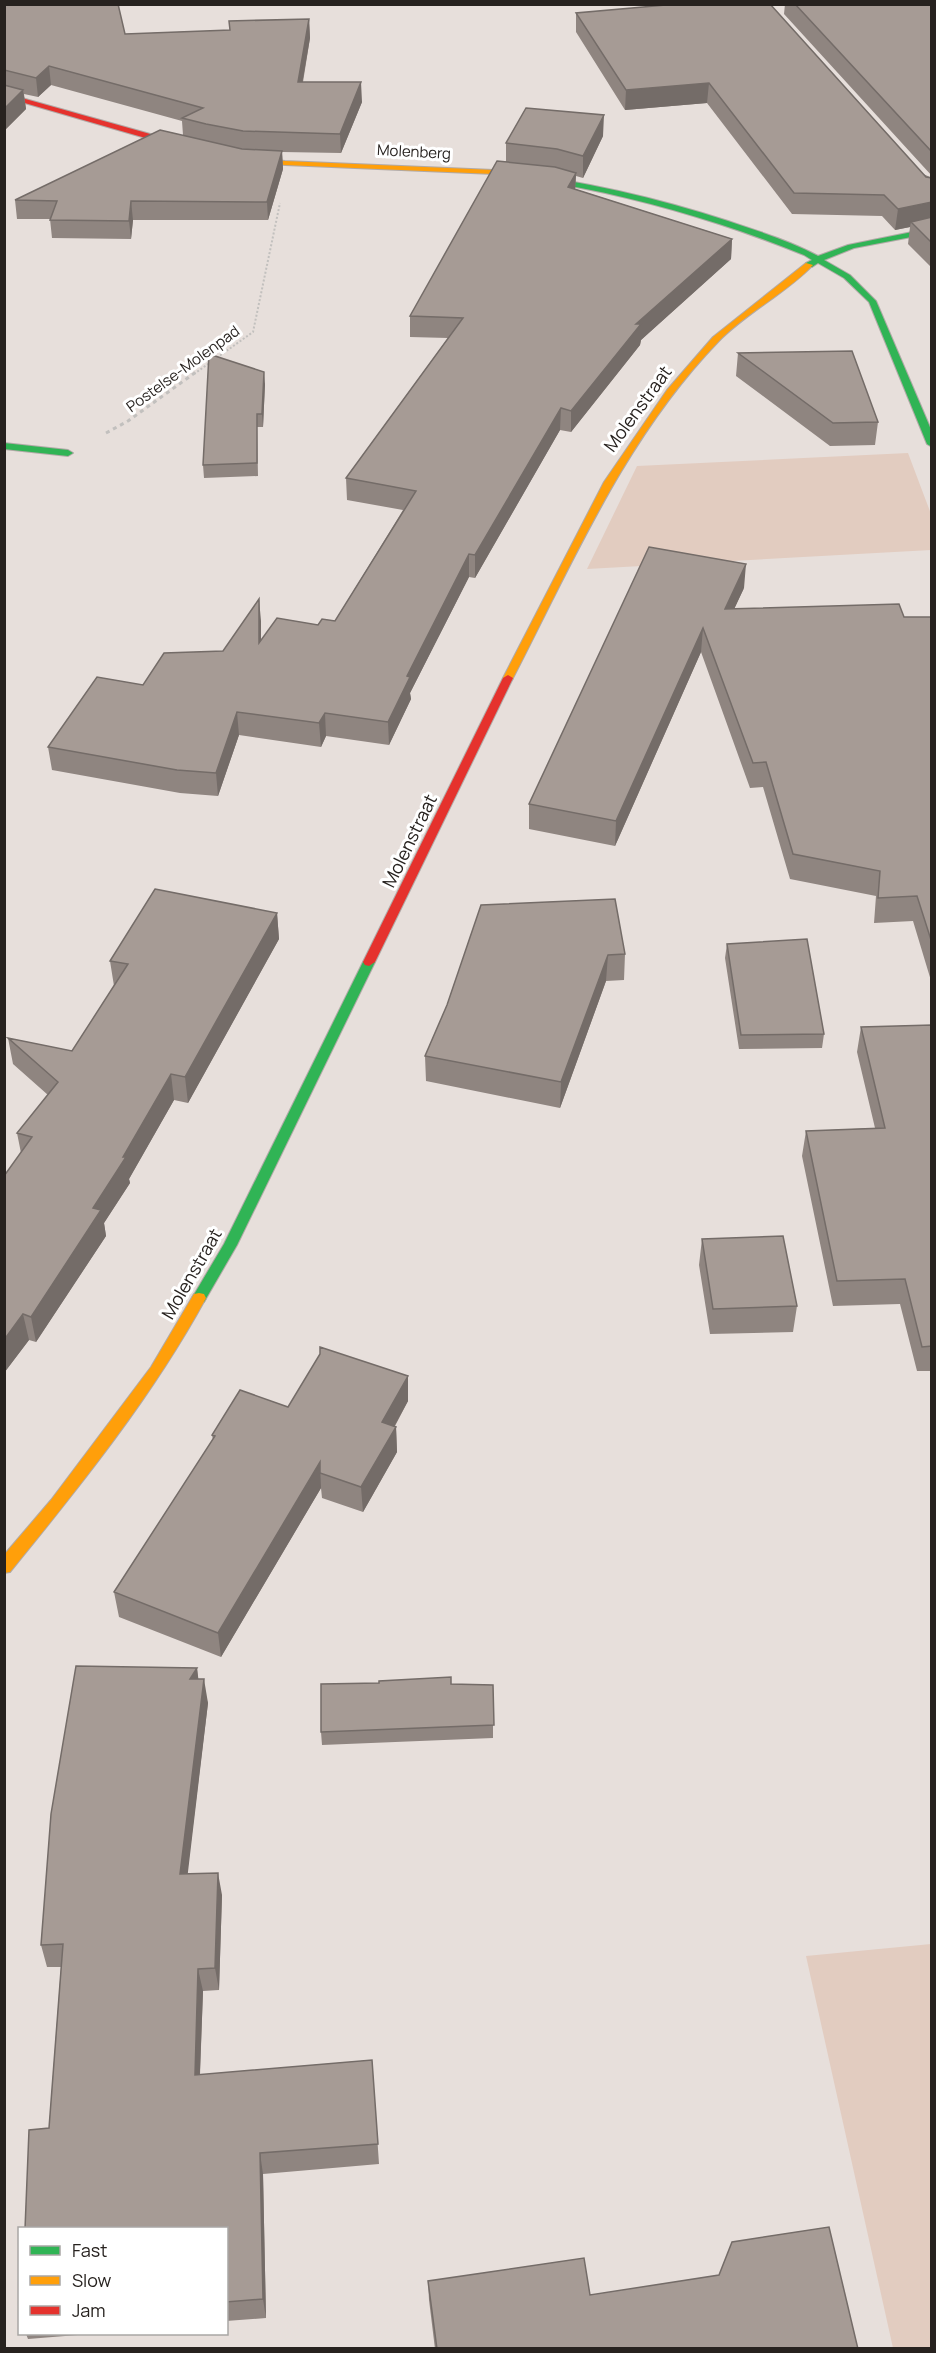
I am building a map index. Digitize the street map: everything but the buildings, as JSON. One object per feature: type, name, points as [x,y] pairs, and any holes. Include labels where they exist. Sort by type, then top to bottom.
[{"type":"street","points":[[4,95],[204,151]]},
{"type":"street","name":"Molenberg","points":[[224,155],[288,163],[509,173],[556,179],[719,221],[777,239],[818,259],[862,289],[872,300],[932,444]]},
{"type":"street","name":"Molenstraat","points":[[4,1567],[56,1504],[156,1371],[230,1245],[522,651],[609,482],[670,392],[716,339],[774,291],[818,259],[858,246],[932,230]]},
{"type":"street","points":[[4,446],[68,453]]},
{"type":"path","name":"Postelse-Molenpad","points":[[68,453],[128,422],[253,332],[288,163]]},
{"type":"shaded area","points":[[908,453],[931,514],[931,550],[587,569],[637,466]]},
{"type":"shaded area","points":[[931,1944],[931,2348],[893,2348],[806,1956]]},
{"type":"traffic: fast","points":[[494,172],[581,185],[697,214],[755,232],[807,253],[847,276],[875,306],[932,444]]},
{"type":"traffic: fast","points":[[809,265],[851,246],[932,230]]},
{"type":"traffic: fast","points":[[4,446],[68,453]]},
{"type":"traffic: fast","points":[[199,1298],[230,1245],[369,962]]},
{"type":"traffic: slow","points":[[238,158],[285,163],[494,172]]},
{"type":"traffic: slow","points":[[508,678],[609,482],[670,392],[716,339],[809,265]]},
{"type":"traffic: slow","points":[[4,1567],[56,1504],[156,1371],[199,1298]]},
{"type":"traffic: jam","points":[[4,95],[190,148]]},
{"type":"traffic: jam","points":[[369,962],[508,678]]}]
